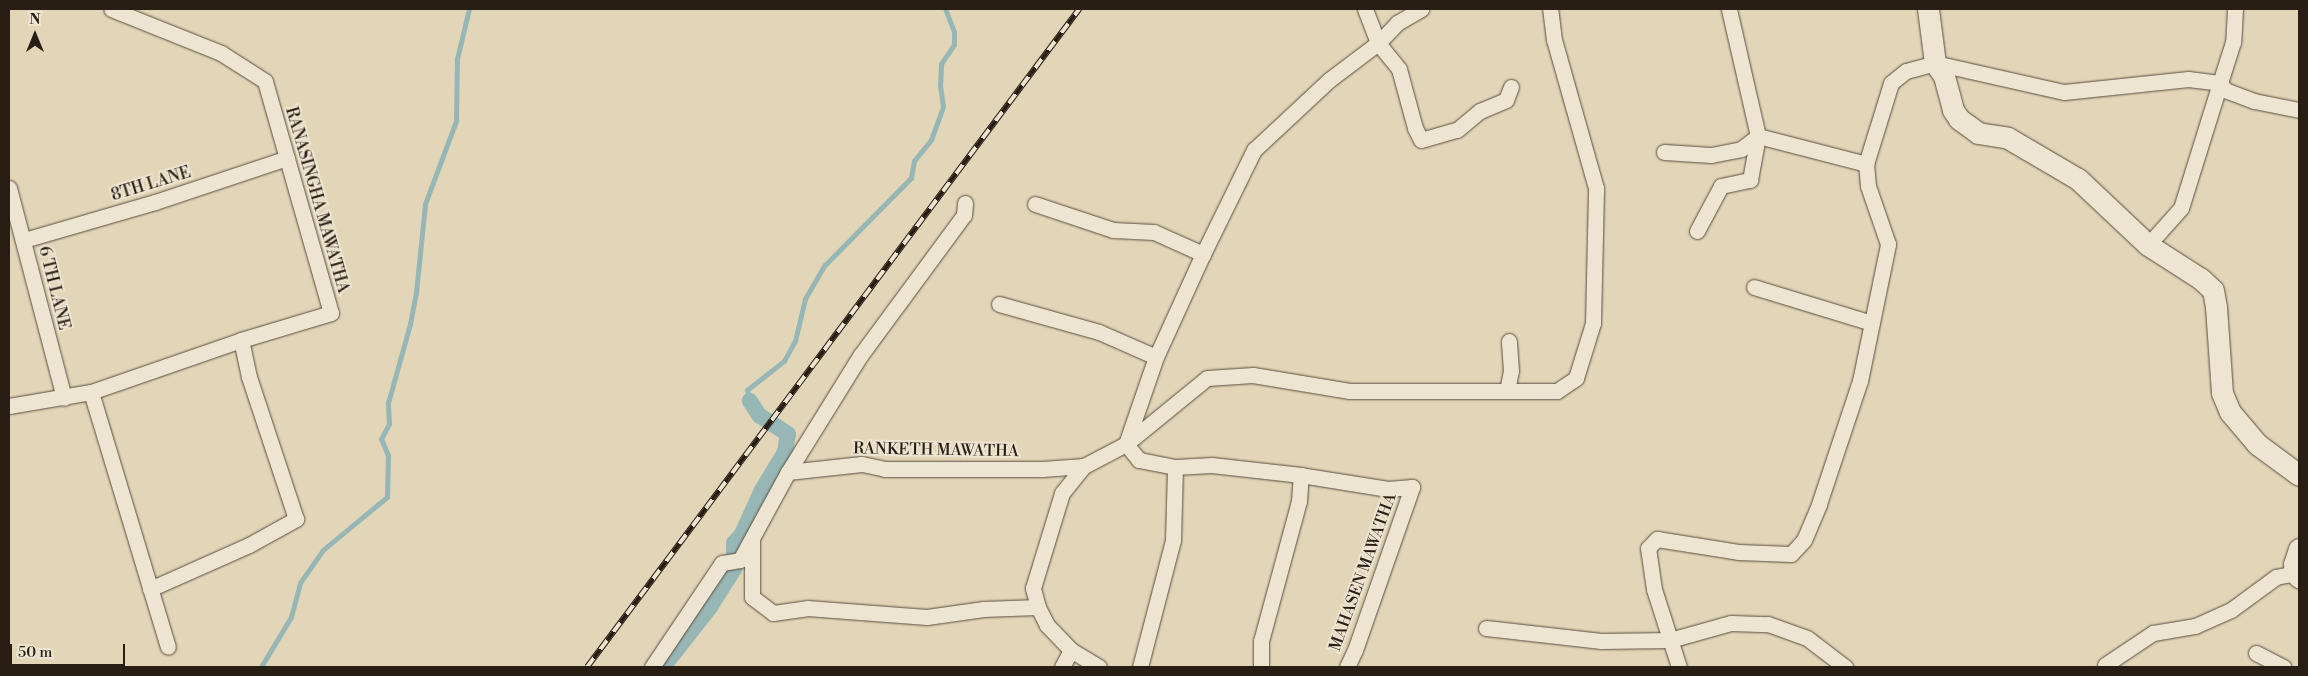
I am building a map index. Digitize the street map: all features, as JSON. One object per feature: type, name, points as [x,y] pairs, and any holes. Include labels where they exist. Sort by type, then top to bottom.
[{"type":"street","name":"RANASINGHA MAWATHA","points":[[9,406],[91,392],[241,340],[330,313],[265,81],[221,53],[111,9]]},
{"type":"street","points":[[1365,9],[1378,43],[1399,69],[1415,128],[1421,140],[1456,130],[1480,111],[1506,100],[1511,87]]},
{"type":"street","points":[[1397,23],[1404,9]]},
{"type":"street","points":[[1126,444],[1156,357],[1203,254],[1254,150],[1329,80],[1378,43],[1397,23],[1420,9]]},
{"type":"street","points":[[1099,667],[1071,650],[1047,625],[1038,607],[1032,588],[1062,493],[1084,466],[1126,444],[1207,378],[1253,375],[1350,391],[1557,391],[1576,378],[1593,323],[1596,188],[1554,40],[1550,9]]},
{"type":"street","points":[[1697,230],[1721,186],[1750,180],[1758,136],[1729,9]]},
{"type":"street","points":[[1928,9],[1935,63],[1944,76],[1953,110],[1959,118],[1978,133],[2008,138],[2078,179],[2148,245],[2202,279],[2213,290],[2216,307],[2222,393],[2230,412],[2257,444],[2299,475]]},
{"type":"street","points":[[2148,245],[2181,208],[2233,42],[2235,9]]},
{"type":"street","points":[[1678,667],[1654,589],[1648,548],[1657,539],[1738,552],[1791,554],[1804,540],[1819,504],[1860,381],[1888,244],[1868,186],[1866,164],[1891,84],[1906,71],[1935,63],[2064,92],[2188,79],[2220,83],[2225,90],[2254,101],[2299,110]]},
{"type":"street","points":[[1664,152],[1711,155],[1741,149],[1758,136]]},
{"type":"street","points":[[1758,136],[1866,164]]},
{"type":"street","name":"8TH LANE","points":[[24,240],[155,202],[287,158]]},
{"type":"street","name":"6 TH LANE","points":[[9,188],[64,398]]},
{"type":"street","points":[[652,667],[722,563],[740,560],[788,472],[860,356],[964,215],[965,203]]},
{"type":"street","points":[[1034,204],[1113,230],[1154,232],[1203,254]]},
{"type":"street","points":[[1754,287],[1872,323]]},
{"type":"street","points":[[999,304],[1099,332],[1156,357]]},
{"type":"street","points":[[150,589],[248,545],[296,520],[248,377],[241,340]]},
{"type":"street","points":[[1507,391],[1511,371],[1509,341]]},
{"type":"street","points":[[91,392],[168,646]]},
{"type":"street","points":[[1126,444],[1139,460],[1174,467],[1212,465],[1301,475],[1299,501],[1261,641],[1261,667]]},
{"type":"street","name":"RANKETH MAWATHA","points":[[788,472],[862,464],[885,469],[1042,469],[1084,466]]},
{"type":"street","points":[[1140,667],[1173,540],[1174,467]]},
{"type":"street","name":"MAHASEN MAWATHA","points":[[1301,475],[1388,489],[1412,488],[1355,650],[1347,667]]},
{"type":"street","points":[[752,538],[752,597],[774,613],[807,608],[927,617],[984,609],[1038,607]]},
{"type":"street","points":[[2105,666],[2153,633],[2194,626],[2231,610],[2276,577],[2297,575],[2294,564],[2299,549]]},
{"type":"street","points":[[1486,628],[1601,641],[1670,640],[1731,622],[1768,624],[1806,638],[1845,667]]},
{"type":"street","points":[[1062,667],[1071,650]]},
{"type":"street","points":[[2256,653],[2284,667]]},
{"type":"waterway","points":[[261,667],[291,617],[300,583],[323,550],[387,497],[388,456],[381,439],[389,424],[388,403],[410,324],[416,293],[425,204],[456,121],[457,59],[469,9]]},
{"type":"waterway","points":[[750,401],[747,390],[784,361],[795,341],[805,299],[825,265],[911,178],[914,161],[931,140],[943,107],[940,86],[941,64],[954,45],[954,32],[945,9]]},
{"type":"waterway","points":[[663,667],[710,607],[734,569],[734,543],[742,534],[762,490],[785,452],[788,434],[759,415],[750,401]]},
{"type":"railway","points":[[587,667],[1079,9]]}]
